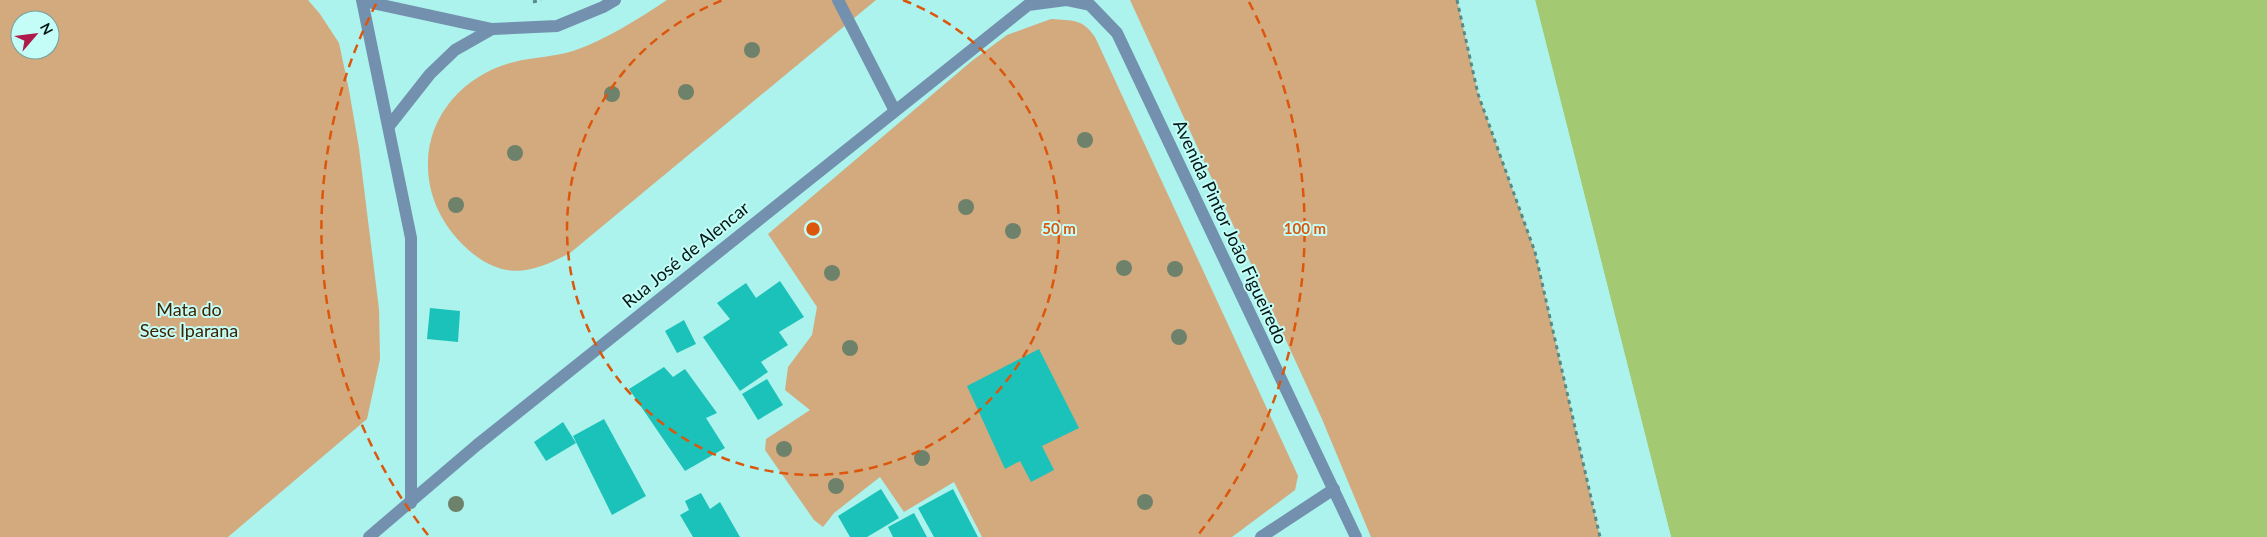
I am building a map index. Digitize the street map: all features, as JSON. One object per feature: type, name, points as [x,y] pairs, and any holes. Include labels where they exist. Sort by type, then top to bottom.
[{"type":"street","points":[[411,503],[411,238],[362,0],[492,29],[557,26],[615,0]]},
{"type":"street","points":[[838,0],[895,111]]},
{"type":"street","name":"Avenida Pintor João Figueiredo","points":[[1028,5],[1066,0],[1090,5],[1117,33],[1356,537]]},
{"type":"street","name":"Rua José de Alencar","points":[[369,537],[477,445],[1028,5]]},
{"type":"street","points":[[389,126],[430,74],[455,50],[492,29]]},
{"type":"street","points":[[1261,537],[1334,489]]},
{"type":"path","points":[[1458,0],[1478,94],[1535,252],[1600,537]]},
{"type":"green space","name":"Mata do Sesc Iparana","points":[[0,0],[308,0],[320,14],[339,43],[359,148],[379,309],[380,359],[367,419],[228,537],[0,537]]},
{"type":"green space","points":[[667,0],[876,0],[570,253],[544,265],[521,271],[497,267],[485,262],[472,253],[454,235],[441,215],[429,181],[429,149],[434,131],[441,115],[452,100],[480,76],[496,68],[521,60],[573,51],[598,41],[622,28]]},
{"type":"green space","points":[[1130,0],[1457,0],[1478,94],[1535,252],[1600,537],[1371,537],[1322,419]]},
{"type":"green space","points":[[1051,19],[1081,23],[1095,37],[1298,476],[1295,490],[1232,537],[982,537],[954,482],[904,512],[880,477],[834,513],[823,527],[814,520],[765,450],[766,439],[810,410],[785,390],[788,367],[812,335],[817,307],[768,234],[973,60],[1007,35]]},
{"type":"shaded area","points":[[1535,0],[2267,0],[2267,537],[1671,537]]},
{"type":"pier","points":[[1533,0],[1535,0],[1671,537],[1668,537]]},
{"type":"building","points":[[780,281],[804,317],[779,332],[788,345],[761,362],[768,372],[740,391],[703,337],[730,319],[717,303],[746,283],[756,298]]},
{"type":"building","points":[[430,308],[460,311],[458,342],[427,339]]},
{"type":"building","points":[[684,320],[696,344],[677,353],[665,331]]},
{"type":"building","points":[[1039,349],[1079,428],[1042,446],[1054,470],[1031,482],[1020,461],[1005,469],[967,386]]},
{"type":"building","points":[[664,367],[673,377],[685,369],[717,413],[706,418],[725,448],[685,471],[629,389]]},
{"type":"building","points":[[767,379],[783,405],[758,420],[742,394]]},
{"type":"building","points":[[604,419],[646,496],[612,515],[573,436]]},
{"type":"building","points":[[563,422],[576,443],[546,461],[534,442]]},
{"type":"building","points":[[881,489],[899,518],[867,537],[850,537],[838,516]]},
{"type":"building","points":[[953,489],[978,537],[934,537],[918,508]]},
{"type":"building","points":[[701,493],[710,509],[720,502],[740,537],[693,537],[680,515],[689,510],[685,501]]},
{"type":"building","points":[[914,513],[927,537],[893,537],[888,527]]}]
